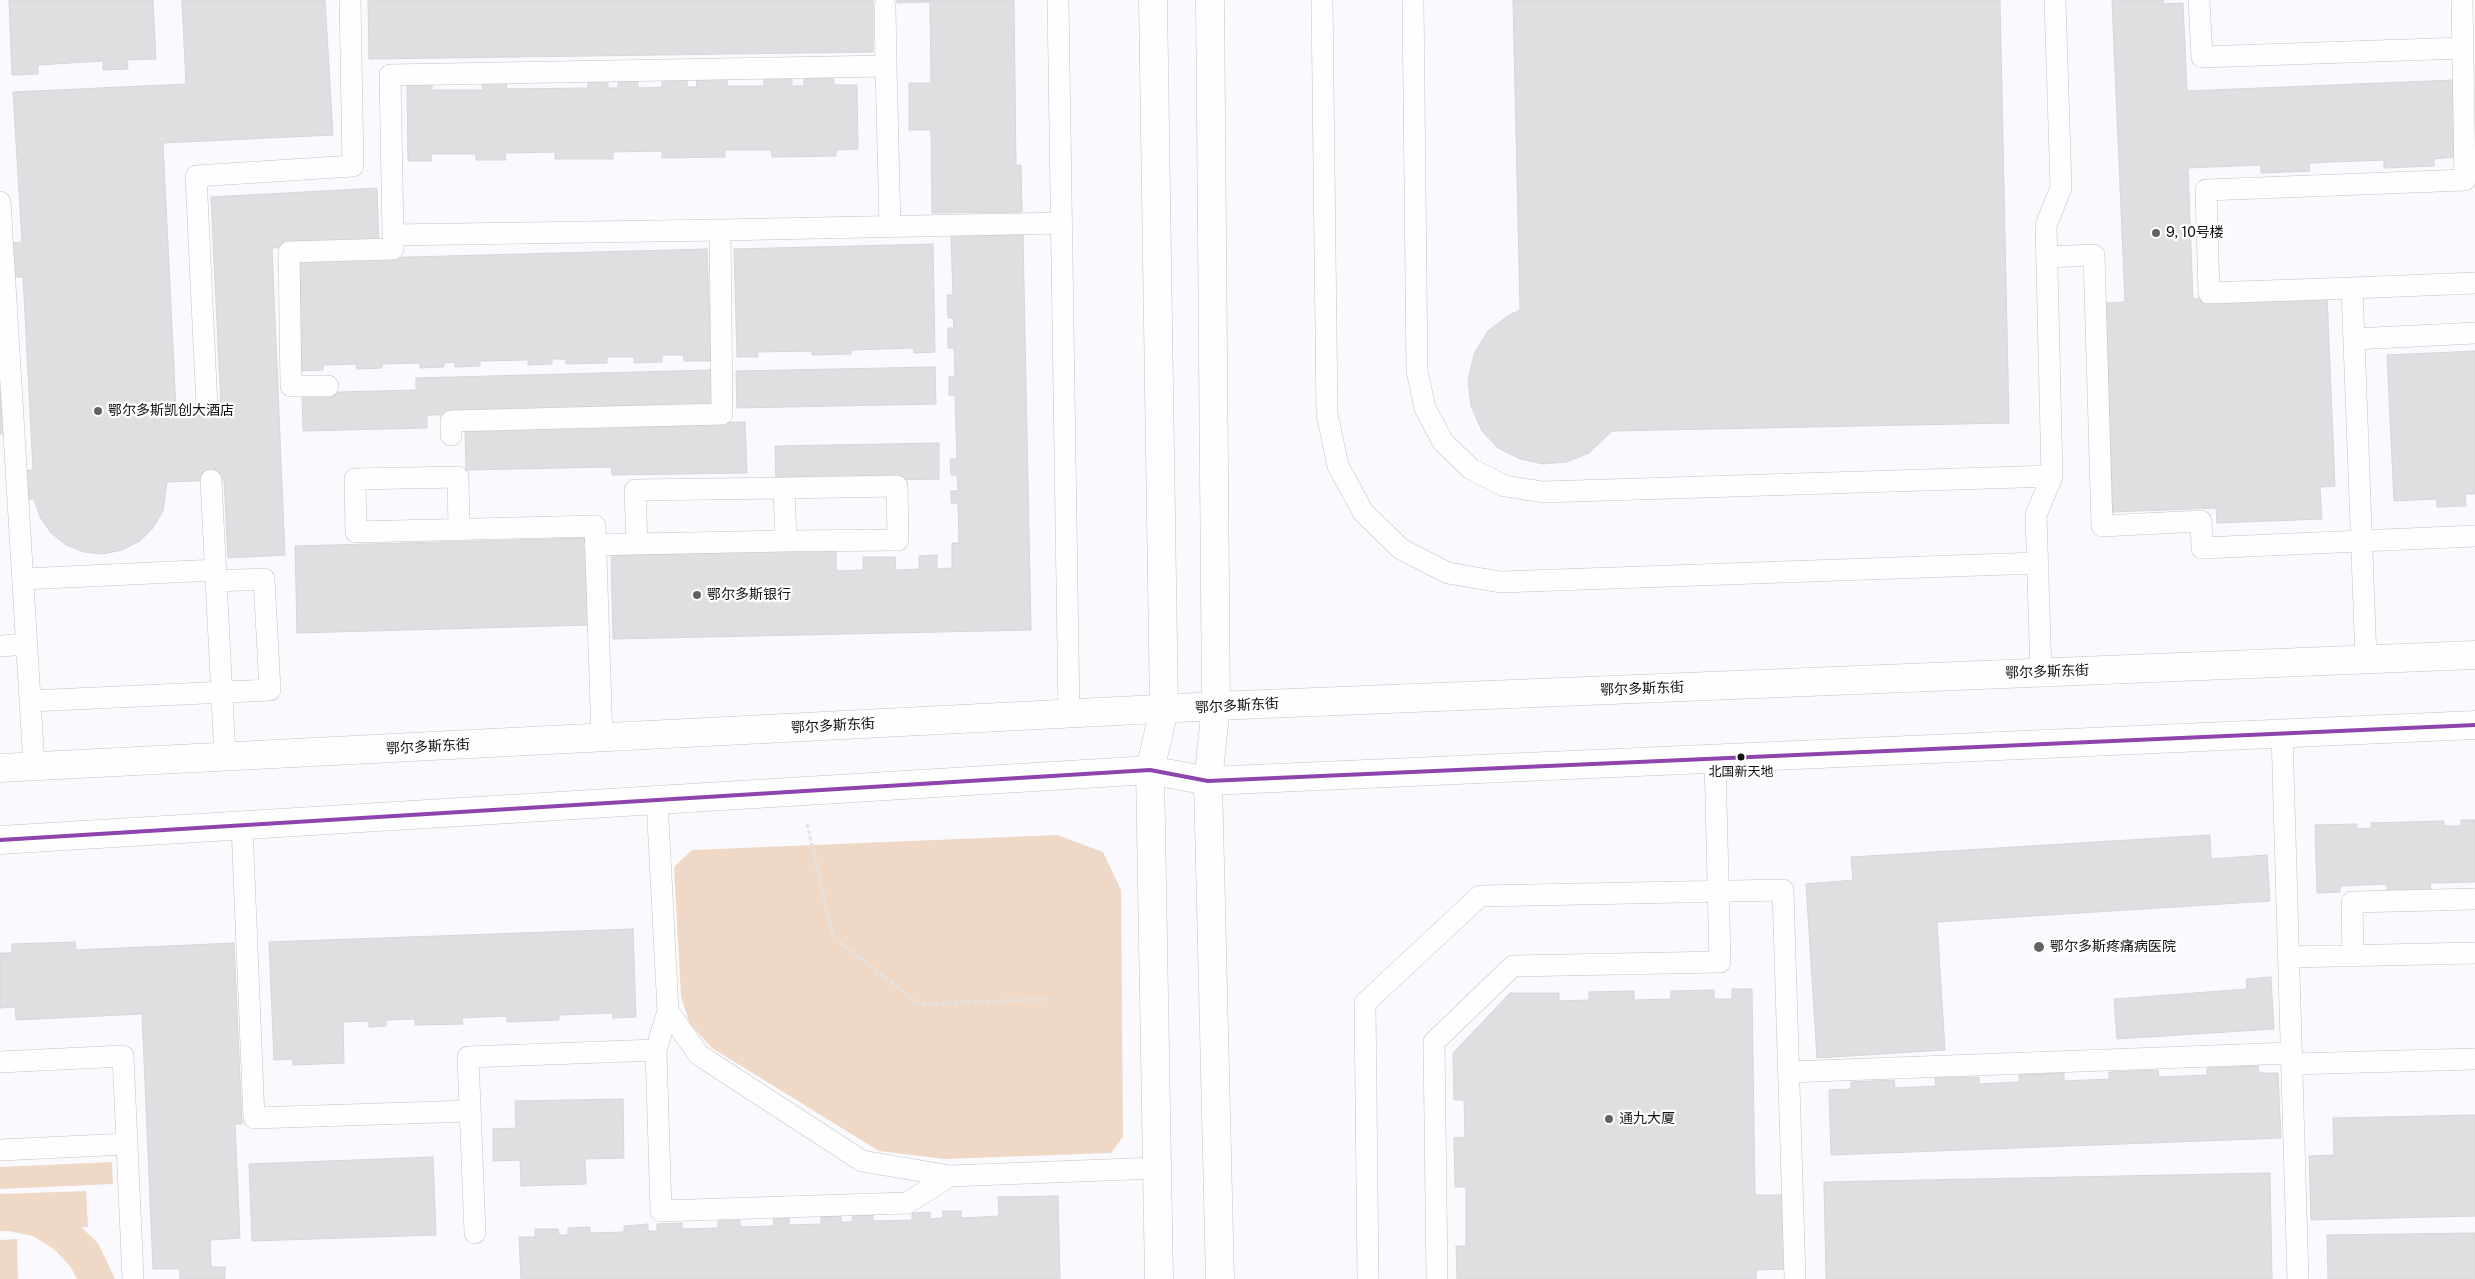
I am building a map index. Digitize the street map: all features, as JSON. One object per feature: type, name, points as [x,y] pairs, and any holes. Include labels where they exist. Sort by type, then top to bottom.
[{"type":"main road","points":[[1152,0],[1164,710],[1150,770],[1159,1279]]},
{"type":"main road","points":[[1210,0],[1216,706],[1208,780],[1220,1279]]},
{"type":"main road","name":"鄂尔多斯东街","points":[[0,768],[1216,706],[2475,655]]},
{"type":"main road","points":[[0,840],[1150,770],[1208,780],[2475,725]]},
{"type":"lane","points":[[207,407],[196,176],[353,166],[350,0]]},
{"type":"lane","points":[[1058,0],[1069,714]]},
{"type":"lane","points":[[1322,0],[1327,414],[1338,466],[1342,474],[1363,512],[1401,549],[1448,574],[1500,582],[2037,563]]},
{"type":"lane","points":[[1413,0],[1417,371],[1425,408],[1443,442],[1471,469],[1506,486],[1543,492],[2052,476]]},
{"type":"lane","points":[[2041,672],[2036,515],[2052,476],[2046,225],[2061,188],[2056,0]]},
{"type":"lane","points":[[2199,0],[2202,58],[2462,48]]},
{"type":"lane","points":[[2462,0],[2465,180],[2206,190],[2209,293],[2475,283]]},
{"type":"lane","points":[[885,6],[890,226]]},
{"type":"lane","points":[[328,386],[291,386],[289,252],[393,249],[390,75],[886,66]]},
{"type":"lane","points":[[0,202],[34,766]]},
{"type":"lane","points":[[393,236],[1061,223]]},
{"type":"lane","points":[[451,435],[451,421],[722,414],[720,230]]},
{"type":"lane","points":[[2047,257],[2094,255],[2102,526],[2201,521],[2202,548],[2475,536]]},
{"type":"lane","points":[[2352,288],[2366,659]]},
{"type":"lane","points":[[2354,339],[2475,333]]},
{"type":"lane","points":[[459,529],[458,477],[355,479],[356,532],[595,526],[602,738]]},
{"type":"lane","points":[[211,480],[225,757]]},
{"type":"lane","points":[[595,545],[898,540],[897,486],[636,490],[637,544]]},
{"type":"lane","points":[[784,488],[786,541]]},
{"type":"lane","points":[[23,579],[216,575],[264,579],[270,690],[30,701]]},
{"type":"lane","points":[[0,646],[27,644]]},
{"type":"lane","points":[[2282,733],[2298,1279]]},
{"type":"lane","points":[[1437,1279],[1434,1042],[1513,966],[1720,962],[1715,759]]},
{"type":"lane","points":[[657,800],[668,1011],[656,1050],[661,1211],[907,1203],[950,1176]]},
{"type":"lane","points":[[242,826],[254,1118],[470,1111]]},
{"type":"lane","points":[[1368,1279],[1365,1003],[1480,896],[1783,890],[1795,1279]]},
{"type":"lane","points":[[2353,956],[2352,902],[2475,899]]},
{"type":"lane","points":[[2289,957],[2475,953]]},
{"type":"lane","points":[[668,1011],[699,1055],[862,1161],[950,1176],[1157,1168]]},
{"type":"lane","points":[[475,1233],[468,1056],[656,1050]]},
{"type":"lane","points":[[0,1062],[123,1056],[133,1279]]},
{"type":"lane","points":[[1789,1072],[2292,1058],[2475,1060]]},
{"type":"lane","points":[[0,1150],[127,1144]]},
{"type":"path","points":[[799,792],[834,937],[918,1004],[1048,998]]},
{"type":"shaded area","points":[[1057,835],[1103,852],[1121,890],[1123,1137],[1111,1153],[944,1159],[879,1151],[712,1048],[690,1024],[681,997],[674,867],[692,850]]},
{"type":"shaded area","points":[[112,1162],[113,1184],[0,1189],[0,1167]]},
{"type":"shaded area","points":[[86,1191],[88,1227],[81,1227],[98,1243],[115,1279],[77,1279],[70,1266],[54,1249],[33,1236],[0,1231],[0,1194]]},
{"type":"shaded area","points":[[17,1239],[18,1279],[0,1279],[0,1240]]},
{"type":"building","points":[[9,0],[153,0],[156,59],[127,60],[128,69],[103,70],[103,61],[38,65],[38,74],[12,75]]},
{"type":"building","points":[[182,0],[325,0],[333,135],[163,143],[176,409],[221,406],[211,197],[377,188],[379,243],[272,248],[285,555],[228,558],[224,480],[167,482],[163,511],[153,528],[140,541],[122,550],[103,554],[84,552],[66,545],[51,533],[40,517],[34,499],[24,499],[23,471],[33,470],[23,277],[14,277],[12,243],[22,242],[13,92],[186,84]]},
{"type":"building","points":[[368,0],[873,0],[873,52],[369,59]]},
{"type":"building","points":[[897,0],[1014,0],[1016,165],[1021,165],[1022,212],[932,213],[931,130],[909,130],[909,83],[931,83],[930,2],[897,3]]},
{"type":"building","points":[[1513,0],[2000,0],[2009,423],[1612,431],[1589,453],[1567,462],[1543,464],[1520,459],[1498,448],[1482,431],[1471,406],[1468,380],[1474,354],[1488,331],[1509,315],[1520,310]]},
{"type":"building","name":"9, 10号楼","points":[[2112,0],[2163,0],[2164,4],[2183,3],[2187,91],[2453,80],[2456,157],[2434,159],[2434,166],[2384,168],[2384,160],[2309,163],[2310,171],[2261,173],[2261,165],[2188,168],[2193,299],[2327,294],[2335,486],[2320,487],[2322,519],[2217,523],[2216,508],[2113,512],[2105,303],[2125,302]]},
{"type":"building","points":[[833,77],[834,85],[857,85],[858,149],[836,150],[836,156],[772,157],[771,150],[725,150],[725,157],[662,158],[662,151],[613,152],[613,159],[555,159],[555,152],[505,153],[506,160],[476,160],[476,154],[431,154],[431,161],[408,161],[407,83],[432,83],[432,90],[483,90],[482,82],[506,81],[507,89],[588,88],[588,81],[608,80],[608,88],[618,88],[618,80],[638,80],[638,88],[662,87],[662,79],[687,79],[687,87],[697,87],[696,79],[727,79],[727,86],[764,86],[764,78],[792,78],[792,86],[804,86],[804,78]]},
{"type":"building","points":[[1023,235],[1031,630],[613,639],[611,555],[836,550],[836,571],[863,570],[863,557],[895,557],[896,570],[919,569],[919,556],[937,555],[937,569],[952,568],[952,543],[959,543],[958,503],[951,503],[951,491],[958,491],[957,475],[951,475],[950,459],[957,459],[955,395],[949,395],[949,377],[955,376],[954,348],[948,348],[948,328],[954,328],[953,318],[948,318],[947,295],[953,295],[951,236]]},
{"type":"building","points":[[933,244],[935,352],[914,353],[914,348],[851,350],[851,354],[812,355],[812,351],[758,352],[758,357],[737,357],[734,249]]},
{"type":"building","points":[[707,249],[711,361],[684,361],[683,355],[662,355],[662,362],[634,363],[634,357],[607,357],[607,363],[566,364],[566,359],[552,359],[552,364],[528,365],[528,360],[480,361],[480,366],[455,367],[455,362],[444,363],[444,367],[420,368],[420,363],[382,364],[382,368],[357,369],[356,364],[323,365],[323,370],[302,371],[299,260]]},
{"type":"building","points":[[0,350],[5,434],[0,434]]},
{"type":"building","points":[[2475,351],[2475,494],[2465,494],[2466,506],[2437,507],[2437,499],[2394,501],[2387,355]]},
{"type":"building","points":[[935,367],[936,404],[737,408],[736,371]]},
{"type":"building","points":[[711,370],[712,408],[427,415],[427,428],[303,431],[302,393],[416,390],[416,378]]},
{"type":"building","points":[[745,422],[747,473],[612,475],[611,467],[466,470],[465,427]]},
{"type":"building","points":[[939,443],[939,479],[776,482],[775,446]]},
{"type":"building","points":[[587,538],[589,625],[297,633],[295,546]]},
{"type":"building","points":[[2461,820],[2475,820],[2475,882],[2430,883],[2431,890],[2387,891],[2387,884],[2340,886],[2340,892],[2317,893],[2315,825],[2357,824],[2357,829],[2371,828],[2371,823],[2444,821],[2444,826],[2461,826]]},
{"type":"building","points":[[2210,835],[2211,859],[2267,855],[2270,901],[1937,922],[1945,1050],[1817,1058],[1806,884],[1853,880],[1851,857]]},
{"type":"building","points":[[633,929],[636,1017],[613,1018],[613,1013],[559,1015],[559,1020],[507,1022],[507,1016],[462,1018],[463,1024],[415,1025],[415,1019],[386,1020],[386,1026],[369,1027],[369,1021],[343,1022],[344,1063],[293,1065],[293,1059],[274,1060],[269,942]]},
{"type":"building","points":[[75,942],[76,950],[234,943],[242,1124],[235,1124],[240,1238],[210,1240],[211,1267],[225,1267],[225,1279],[180,1279],[180,1269],[153,1269],[142,1014],[16,1020],[15,1007],[0,1008],[0,953],[12,953],[12,944]]},
{"type":"building","points":[[2271,977],[2274,1029],[2117,1039],[2114,999],[2247,989],[2246,979]]},
{"type":"building","name":"通九大厦","points":[[1732,989],[1752,989],[1755,1195],[1784,1195],[1786,1269],[1756,1270],[1756,1279],[1457,1279],[1456,1246],[1466,1246],[1466,1187],[1455,1187],[1454,1138],[1465,1137],[1464,1100],[1454,1100],[1453,1053],[1510,993],[1559,993],[1559,1001],[1589,1000],[1589,992],[1634,991],[1634,1000],[1671,999],[1671,991],[1714,990],[1714,999],[1732,999]]},
{"type":"building","points":[[2258,1066],[2259,1073],[2278,1073],[2281,1138],[1831,1155],[1829,1090],[1851,1089],[1851,1082],[1894,1080],[1895,1088],[1936,1086],[1935,1078],[1979,1077],[1979,1084],[2019,1082],[2019,1075],[2064,1073],[2064,1081],[2109,1079],[2109,1072],[2158,1070],[2159,1077],[2207,1075],[2207,1068]]},
{"type":"building","points":[[623,1099],[624,1158],[585,1159],[586,1184],[521,1186],[520,1160],[493,1161],[493,1129],[516,1128],[515,1101]]},
{"type":"building","points":[[2475,1115],[2475,1216],[2311,1220],[2309,1156],[2334,1155],[2333,1118]]},
{"type":"building","points":[[433,1157],[436,1235],[252,1241],[249,1164]]},
{"type":"building","points":[[2270,1173],[2272,1279],[1826,1279],[1824,1182]]},
{"type":"building","points":[[1058,1196],[1060,1279],[521,1279],[519,1237],[535,1237],[535,1229],[558,1229],[559,1235],[568,1235],[568,1228],[590,1227],[590,1233],[624,1232],[624,1226],[648,1224],[648,1231],[657,1231],[657,1224],[682,1223],[682,1229],[718,1228],[718,1221],[740,1220],[740,1227],[774,1226],[773,1219],[789,1218],[789,1225],[821,1224],[821,1217],[841,1216],[841,1222],[853,1222],[852,1215],[873,1215],[873,1221],[912,1220],[912,1213],[930,1212],[930,1219],[943,1218],[943,1211],[961,1211],[961,1218],[999,1216],[998,1197]]},
{"type":"building","points":[[2475,1233],[2475,1279],[2328,1279],[2327,1235]]},
{"type":"transit line","points":[[0,840],[1150,770],[1208,781],[2475,725]]},
{"type":"place","name":"9, 10号楼","points":[[2156,233]]},
{"type":"place","name":"鄂尔多斯凯创大酒店","points":[[98,411]]},
{"type":"place","name":"鄂尔多斯银行","points":[[697,595]]},
{"type":"place","name":"北国新天地","points":[[1741,757]]},
{"type":"place","name":"鄂尔多斯疼痛病医院","points":[[2039,947]]},
{"type":"place","name":"通九大厦","points":[[1609,1119]]}]
